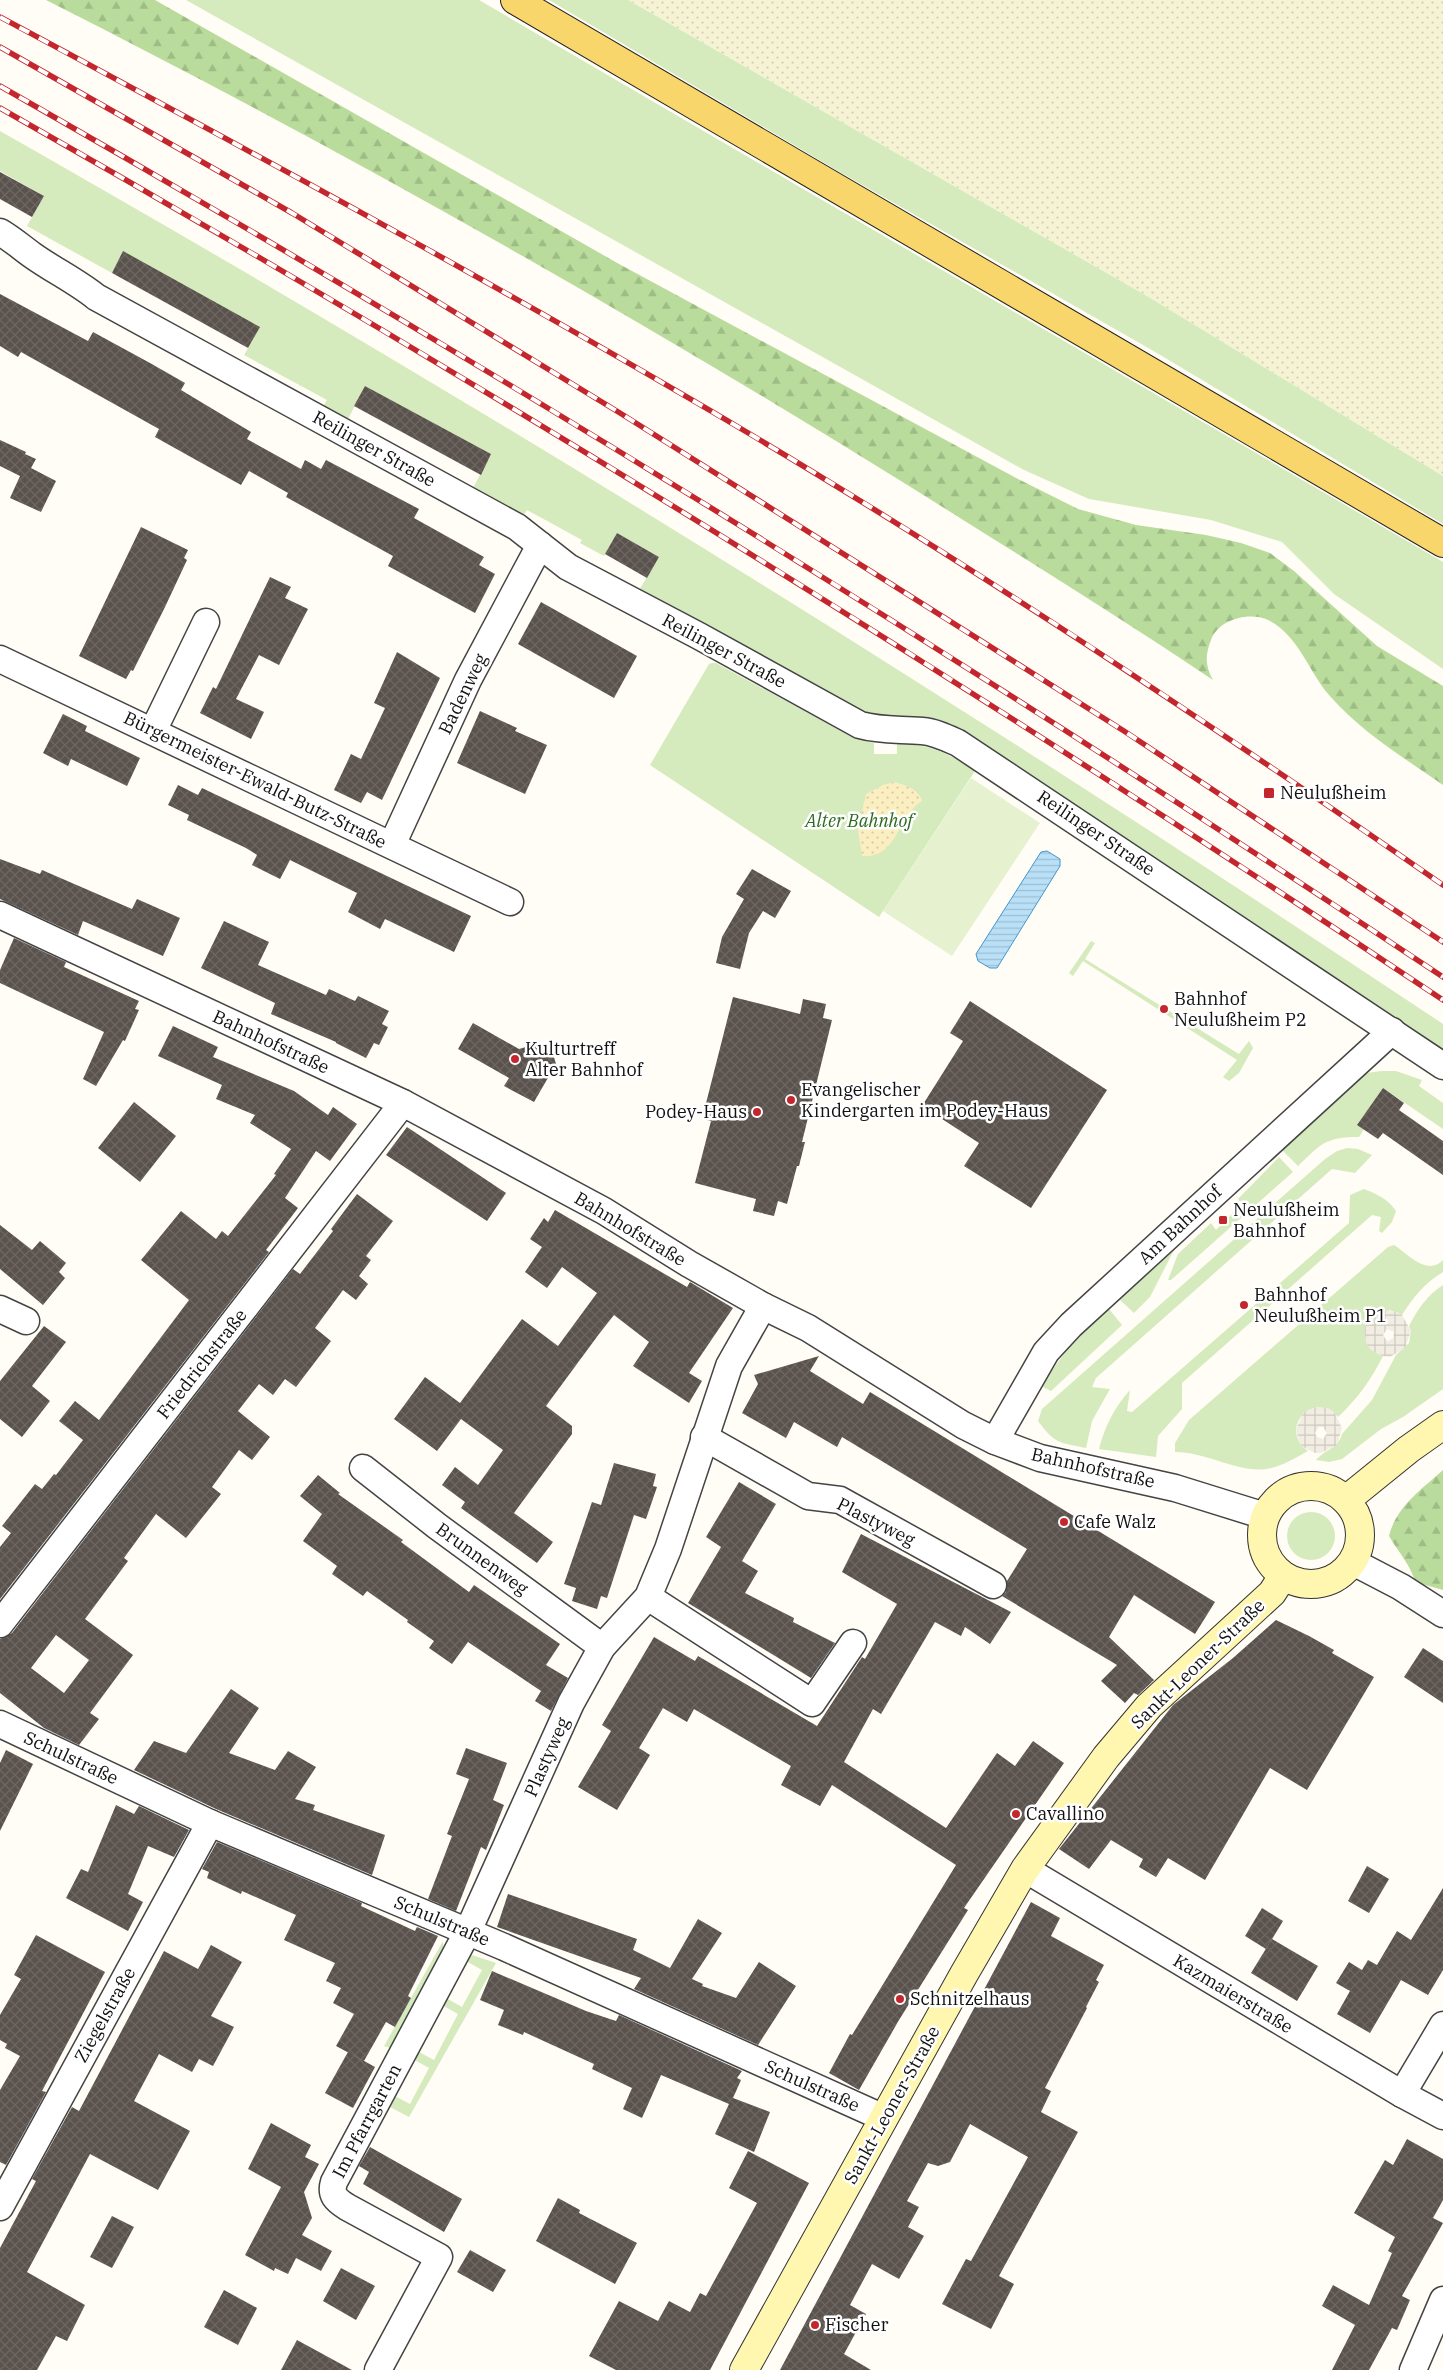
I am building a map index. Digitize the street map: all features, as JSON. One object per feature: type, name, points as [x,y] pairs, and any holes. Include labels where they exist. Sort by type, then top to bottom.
[{"type":"main road","points":[[515,0],[1443,543]]},
{"type":"street","name":"Reilinger Straße","points":[[0,232],[16,241],[32,255],[81,285],[96,297],[517,527],[568,567],[699,636],[860,725],[877,730],[923,731],[941,735],[958,743],[1443,1066]]},
{"type":"street","name":"Badenweg","points":[[392,845],[468,680],[540,545]]},
{"type":"street","points":[[153,730],[206,622]]},
{"type":"street","name":"Bürgermeister-Ewald-Butz-Straße","points":[[0,659],[153,730],[510,902]]},
{"type":"street","name":"Bahnhofstraße","points":[[0,915],[403,1103],[604,1211],[689,1264],[763,1306],[808,1328],[963,1425],[995,1441],[1040,1458],[1183,1490],[1266,1516]]},
{"type":"street","name":"Am Bahnhof","points":[[995,1441],[1046,1352],[1071,1325],[1392,1031]]},
{"type":"street","name":"Friedrichstraße","points":[[0,1624],[403,1103]]},
{"type":"street","name":"Plastyweg","points":[[468,1931],[571,1703],[602,1647],[648,1597],[668,1549],[729,1366],[763,1306]]},
{"type":"street","points":[[0,1309],[26,1321]]},
{"type":"street","points":[[1346,1500],[1443,1425]]},
{"type":"street","name":"Plastyweg","points":[[704,1437],[808,1496],[840,1500],[993,1585]]},
{"type":"street","name":"Brunnenweg","points":[[363,1468],[437,1526],[602,1647]]},
{"type":"street","points":[[1308,1486],[1322,1487],[1335,1491],[1346,1500],[1356,1513],[1360,1529],[1360,1546],[1353,1562],[1334,1580],[1321,1584],[1308,1585],[1294,1582],[1283,1576],[1271,1564],[1264,1549],[1262,1532],[1266,1516],[1278,1500],[1295,1489],[1308,1486]]},
{"type":"street","points":[[1353,1562],[1396,1584],[1443,1614]]},
{"type":"street","name":"Sankt-Leoner-Straße","points":[[744,2370],[1025,1869],[1106,1757],[1149,1706],[1199,1658],[1272,1593],[1283,1576]]},
{"type":"street","points":[[648,1597],[812,1703],[853,1643]]},
{"type":"street","name":"Schulstraße","points":[[0,1724],[210,1823],[468,1931],[884,2118]]},
{"type":"street","name":"Ziegelstraße","points":[[0,2207],[210,1823]]},
{"type":"street","name":"Kazmaierstraße","points":[[1025,1869],[1402,2094],[1443,2116]]},
{"type":"street","name":"Im Pfarrgarten","points":[[378,2370],[439,2257],[347,2207],[334,2197],[332,2190],[338,2172],[468,1931]]},
{"type":"street","points":[[1402,2094],[1443,2025]]},
{"type":"street","points":[[1413,2370],[1443,2300]]},
{"type":"shaded area","points":[[628,0],[1443,0],[1443,476],[1147,296]]},
{"type":"shaded area","points":[[1384,1310],[1397,1312],[1402,1315],[1411,1331],[1405,1348],[1390,1357],[1371,1350],[1367,1345],[1364,1333],[1365,1326],[1372,1316]],"holes":[[[1387,1329],[1394,1332],[1393,1338],[1387,1341],[1383,1335]]]},
{"type":"shaded area","points":[[1316,1407],[1328,1408],[1334,1412],[1342,1428],[1337,1445],[1321,1453],[1315,1453],[1303,1447],[1299,1442],[1296,1429],[1304,1412]],"holes":[[[1319,1427],[1323,1427],[1327,1433],[1323,1439],[1317,1437],[1315,1433]]]},
{"type":"green space","points":[[46,0],[155,0],[619,264],[1018,479],[1078,509],[1136,525],[1206,535],[1241,543],[1270,553],[1294,571],[1377,646],[1443,686],[1443,785],[1383,743],[1341,708],[1322,686],[1302,653],[1277,625],[1258,617],[1242,617],[1220,627],[1211,640],[1207,656],[1208,670],[1213,680],[1100,606],[804,421],[591,295],[266,114]]},
{"type":"green space","points":[[186,0],[479,0],[1443,562],[1443,669],[1334,594],[1282,542],[1211,520],[1089,499],[1024,470]]},
{"type":"green space","points":[[549,0],[628,0],[1147,296],[1443,476],[1443,524],[1157,353],[838,171]]},
{"type":"green space","points":[[0,131],[367,344],[549,453],[910,677],[1088,791],[1443,1024],[1443,1051],[988,749],[870,717],[638,592],[659,557],[617,533],[604,556],[580,543],[582,540],[527,510],[523,516],[473,488],[491,454],[365,386],[347,421],[322,408],[327,400],[244,355],[254,338],[123,252],[112,273],[27,226],[44,196],[0,171]]},
{"type":"green space","name":"Alter Bahnhof","points":[[716,663],[850,736],[874,743],[874,754],[897,754],[897,744],[909,744],[939,751],[975,771],[879,917],[650,765],[709,664]]},
{"type":"green space","points":[[971,778],[1040,823],[952,956],[883,911]]},
{"type":"green space","points":[[1091,941],[1095,943],[1085,959],[1239,1054],[1249,1041],[1253,1048],[1239,1073],[1229,1081],[1223,1077],[1237,1060],[1083,961],[1073,976],[1069,973]]},
{"type":"green space","points":[[1396,1071],[1422,1080],[1419,1086],[1443,1103],[1443,1129],[1383,1088],[1358,1124],[1364,1129],[1359,1137],[1338,1138],[1324,1143],[1298,1166],[1280,1148],[1356,1080],[1367,1073]]},
{"type":"green space","points":[[1347,1148],[1358,1149],[1372,1155],[1355,1173],[1332,1169],[1096,1378],[1092,1387],[1110,1389],[1092,1421],[1086,1448],[1063,1443],[1049,1434],[1038,1421],[1042,1409],[1325,1159],[1337,1151]]},
{"type":"green space","points":[[1279,1157],[1293,1172],[1171,1280],[1168,1280],[1178,1254],[1211,1223],[1216,1230],[1242,1204],[1238,1199]]},
{"type":"green space","points":[[1364,1189],[1382,1197],[1393,1207],[1396,1211],[1392,1222],[1382,1233],[1379,1231],[1381,1217],[1372,1215],[1182,1383],[1182,1409],[1158,1436],[1156,1457],[1099,1449],[1111,1418],[1130,1390],[1127,1411],[1132,1412],[1349,1223],[1350,1195]]},
{"type":"green space","points":[[1394,1245],[1424,1265],[1437,1265],[1443,1260],[1443,1272],[1420,1291],[1402,1315],[1390,1310],[1364,1333],[1370,1347],[1383,1356],[1374,1373],[1352,1403],[1338,1417],[1329,1410],[1319,1407],[1302,1415],[1296,1432],[1299,1442],[1308,1451],[1288,1462],[1266,1469],[1245,1468],[1198,1455],[1175,1452],[1175,1443],[1189,1420],[1388,1247]]},
{"type":"green space","points":[[1174,1250],[1150,1297],[1134,1313],[1119,1299]]},
{"type":"green space","points":[[1443,1285],[1443,1389],[1403,1417],[1381,1429],[1342,1459],[1329,1462],[1316,1460],[1337,1443],[1342,1434],[1372,1400],[1396,1355],[1409,1343],[1411,1331],[1409,1326],[1416,1314],[1423,1303]]},
{"type":"green space","points":[[1109,1309],[1122,1325],[1051,1391],[1041,1386],[1071,1344]]},
{"type":"green space","points":[[1443,1470],[1443,1590],[1415,1582],[1407,1564],[1389,1536],[1397,1516],[1403,1508]]},
{"type":"green space","points":[[1306,1512],[1316,1512],[1325,1516],[1331,1522],[1334,1527],[1334,1545],[1325,1556],[1316,1560],[1306,1560],[1297,1556],[1291,1550],[1287,1541],[1287,1531],[1291,1522],[1297,1516]]},
{"type":"green space","points":[[443,1941],[443,1950],[390,2048],[384,2046]]},
{"type":"green space","points":[[472,1955],[496,1963],[409,2117],[388,2106],[393,2095],[410,2104],[429,2068],[413,2059],[417,2051],[434,2060],[458,2014],[442,2005],[446,1998],[462,2007],[482,1970],[466,1961]]},
{"type":"sand","points":[[894,782],[907,786],[918,793],[922,801],[907,816],[890,844],[883,851],[874,855],[862,856],[858,830],[866,794],[883,785]]},
{"type":"water","points":[[1047,851],[1060,859],[1060,866],[997,968],[990,968],[978,961],[976,954],[1041,852]]},
{"type":"building","points":[[0,172],[44,196],[32,217],[0,199]]},
{"type":"building","points":[[123,251],[260,327],[248,348],[112,273]]},
{"type":"building","points":[[0,294],[88,341],[93,332],[185,383],[181,390],[251,432],[247,439],[301,469],[305,460],[321,469],[326,460],[419,509],[414,518],[484,557],[479,565],[495,574],[475,613],[388,566],[393,556],[286,497],[288,493],[249,471],[241,485],[155,437],[159,429],[21,352],[18,357],[0,346]]},
{"type":"building","points":[[365,386],[491,454],[481,475],[354,406]]},
{"type":"building","points":[[0,440],[26,452],[25,454],[36,459],[31,468],[56,481],[41,512],[10,498],[20,476],[0,466]]},
{"type":"building","points":[[141,527],[188,550],[184,558],[187,560],[165,607],[133,671],[131,670],[126,679],[79,656]]},
{"type":"building","points":[[617,533],[659,557],[647,578],[605,554]]},
{"type":"building","points":[[270,577],[291,587],[285,598],[308,609],[279,665],[259,655],[236,699],[264,712],[251,739],[200,713],[213,687],[216,689]]},
{"type":"building","points":[[541,602],[637,656],[614,698],[518,644]]},
{"type":"building","points":[[397,652],[440,678],[382,800],[367,792],[361,803],[334,790],[351,754],[361,759],[385,708],[374,703]]},
{"type":"building","points":[[480,711],[517,728],[515,731],[547,745],[525,794],[457,763]]},
{"type":"building","points":[[63,714],[87,726],[85,731],[140,758],[127,786],[71,759],[68,766],[43,753]]},
{"type":"building","points":[[178,785],[198,795],[202,788],[471,916],[454,952],[385,919],[380,929],[348,912],[357,893],[290,860],[280,879],[252,865],[257,855],[187,820],[189,815],[168,805]]},
{"type":"building","points":[[0,859],[40,874],[42,870],[132,909],[137,899],[180,918],[163,956],[83,921],[78,935],[0,899]]},
{"type":"building","points":[[752,869],[791,891],[775,918],[763,911],[749,933],[740,969],[716,963],[722,937],[744,899],[736,894]]},
{"type":"building","points":[[224,921],[269,942],[258,965],[326,995],[329,989],[355,1001],[358,996],[389,1011],[382,1024],[388,1027],[379,1045],[374,1043],[366,1058],[336,1042],[271,1014],[275,1003],[201,968]]},
{"type":"building","points":[[14,938],[66,962],[64,967],[139,1001],[135,1009],[139,1010],[125,1041],[123,1040],[96,1086],[83,1079],[104,1032],[0,983],[0,970]]},
{"type":"building","name":"Podey-Haus","points":[[733,997],[800,1014],[803,999],[826,1004],[823,1018],[832,1020],[802,1142],[805,1142],[799,1166],[797,1166],[787,1204],[778,1201],[774,1216],[753,1211],[756,1199],[695,1183],[711,1121],[702,1119]]},
{"type":"building","points":[[970,1001],[1107,1090],[1031,1208],[964,1166],[979,1143],[922,1106],[963,1041],[950,1033]]},
{"type":"building","name":"Kulturtreff Alter Bahnhof","points":[[473,1023],[519,1049],[536,1044],[553,1054],[556,1064],[534,1102],[504,1086],[509,1078],[458,1049]]},
{"type":"building","points":[[173,1026],[218,1047],[213,1057],[294,1091],[328,1115],[333,1107],[357,1124],[330,1161],[316,1151],[285,1198],[298,1208],[266,1250],[269,1252],[0,1599],[0,1547],[11,1533],[2,1526],[35,1484],[42,1489],[54,1474],[56,1475],[83,1440],[59,1421],[75,1401],[99,1420],[189,1300],[141,1260],[181,1211],[216,1239],[222,1231],[228,1236],[276,1175],[274,1174],[291,1149],[250,1123],[255,1115],[216,1099],[222,1085],[158,1056]]},
{"type":"building","points":[[1383,1088],[1404,1103],[1399,1110],[1443,1141],[1443,1175],[1383,1133],[1378,1139],[1357,1125]]},
{"type":"building","points":[[134,1102],[176,1136],[140,1182],[98,1148]]},
{"type":"building","points":[[407,1127],[506,1193],[487,1221],[386,1155]]},
{"type":"building","points":[[357,1194],[393,1221],[366,1256],[371,1260],[359,1276],[368,1284],[356,1300],[343,1290],[315,1328],[331,1341],[296,1387],[285,1379],[273,1395],[259,1384],[238,1411],[270,1437],[252,1460],[239,1450],[212,1487],[221,1494],[186,1538],[156,1514],[124,1558],[128,1561],[85,1619],[133,1655],[90,1713],[99,1719],[79,1745],[44,1728],[0,1693],[0,1639],[12,1633],[293,1269],[300,1274],[333,1231],[331,1229]],"holes":[[[56,1635],[89,1660],[64,1693],[31,1668]]]},
{"type":"building","points":[[555,1210],[687,1287],[690,1282],[733,1308],[689,1373],[702,1381],[689,1403],[633,1366],[649,1342],[614,1315],[599,1334],[546,1406],[572,1426],[572,1434],[514,1513],[553,1542],[537,1563],[461,1508],[465,1502],[442,1485],[455,1467],[478,1485],[503,1450],[461,1419],[437,1451],[394,1419],[425,1377],[460,1403],[522,1319],[558,1346],[597,1293],[562,1267],[547,1288],[525,1272],[542,1247],[530,1239],[544,1218],[548,1222]]},
{"type":"building","points":[[0,1225],[32,1250],[40,1241],[66,1263],[59,1272],[65,1278],[43,1305],[0,1269]]},
{"type":"building","points":[[44,1326],[66,1342],[32,1386],[50,1401],[22,1437],[0,1419],[0,1381]]},
{"type":"building","points":[[819,1356],[810,1371],[863,1404],[870,1392],[1215,1602],[1195,1634],[1134,1595],[1109,1637],[1154,1680],[1138,1695],[1134,1693],[1125,1703],[1101,1681],[1117,1665],[1002,1596],[1006,1592],[1007,1581],[1027,1549],[842,1437],[837,1447],[794,1422],[786,1438],[742,1413],[758,1384],[754,1375]]},
{"type":"building","points":[[614,1463],[656,1474],[653,1486],[657,1487],[646,1519],[634,1515],[607,1598],[601,1596],[597,1609],[572,1601],[576,1588],[564,1584],[592,1502],[601,1505]]},
{"type":"building","points":[[318,1475],[340,1493],[338,1494],[403,1540],[401,1542],[469,1592],[474,1585],[560,1644],[546,1665],[568,1678],[551,1711],[535,1701],[541,1691],[468,1642],[452,1664],[429,1648],[434,1641],[407,1622],[408,1620],[367,1591],[363,1596],[332,1574],[337,1566],[303,1541],[322,1514],[300,1496]]},
{"type":"building","points":[[739,1482],[776,1504],[742,1561],[758,1571],[745,1593],[794,1618],[793,1622],[835,1643],[811,1678],[688,1603],[721,1547],[706,1537]]},
{"type":"building","points":[[861,1534],[1011,1612],[990,1644],[965,1627],[961,1636],[935,1622],[881,1714],[873,1709],[844,1762],[946,1828],[997,1753],[1015,1766],[1033,1741],[1064,1763],[964,1908],[968,1910],[899,2020],[859,2090],[829,2073],[850,2034],[852,2035],[956,1865],[832,1785],[820,1806],[781,1785],[791,1766],[694,1709],[687,1722],[663,1708],[639,1748],[650,1755],[617,1810],[578,1787],[611,1731],[602,1725],[654,1637],[695,1661],[698,1656],[817,1726],[862,1657],[865,1659],[897,1604],[842,1572]]},
{"type":"building","points":[[1276,1620],[1334,1650],[1332,1653],[1374,1677],[1307,1790],[1270,1768],[1205,1880],[1168,1858],[1156,1877],[1139,1867],[1143,1859],[1111,1840],[1089,1869],[1059,1849],[1173,1705],[1233,1658]]},
{"type":"building","points":[[1423,1648],[1443,1661],[1443,1703],[1404,1677]]},
{"type":"building","points":[[231,1689],[259,1708],[229,1753],[275,1770],[288,1751],[316,1767],[295,1799],[315,1805],[313,1810],[385,1835],[372,1875],[216,1809],[134,1770],[154,1741],[186,1753]]},
{"type":"building","points":[[466,1748],[507,1763],[493,1800],[504,1805],[486,1850],[481,1847],[456,1911],[428,1899],[452,1836],[447,1834],[469,1779],[456,1774]]},
{"type":"building","points":[[6,1750],[33,1764],[0,1831],[0,1763]]},
{"type":"building","points":[[116,1805],[134,1814],[139,1806],[189,1830],[174,1857],[148,1846],[128,1894],[143,1902],[128,1931],[66,1898],[81,1869],[88,1872]]},
{"type":"building","points":[[217,1842],[362,1903],[361,1906],[415,1931],[417,1927],[438,1936],[408,1996],[411,1998],[395,2027],[386,2022],[364,2061],[336,2046],[354,2014],[333,2003],[341,1988],[326,1981],[335,1963],[284,1940],[296,1915],[242,1891],[241,1894],[207,1878],[209,1872],[202,1869]]},
{"type":"building","points":[[1367,1866],[1389,1879],[1369,1913],[1348,1901]]},
{"type":"building","points":[[1443,1888],[1443,1970],[1428,1995],[1401,1980],[1370,2033],[1337,2014],[1350,1991],[1336,1983],[1349,1962],[1362,1970],[1368,1960],[1377,1965],[1397,1931],[1411,1940]]},
{"type":"building","points":[[508,1894],[637,1939],[633,1950],[670,1968],[698,1919],[722,1933],[692,1979],[703,1984],[702,1986],[736,1998],[759,1962],[796,1986],[758,2045],[634,1989],[641,1978],[497,1927]]},
{"type":"building","points":[[1031,1902],[1060,1918],[1051,1936],[1104,1965],[1096,1980],[1099,1982],[1087,2008],[1045,2088],[1051,2091],[1041,2112],[1078,2132],[999,2276],[1014,2284],[991,2329],[942,2304],[966,2259],[971,2261],[1028,2157],[970,2124],[950,2162],[938,2166],[928,2163],[907,2201],[919,2207],[908,2227],[924,2236],[899,2279],[872,2264],[850,2305],[866,2314],[844,2354],[871,2370],[780,2370]]},
{"type":"building","points":[[1262,1908],[1283,1921],[1266,1949],[1245,1936]]},
{"type":"building","points":[[36,1935],[105,1972],[42,2091],[46,2092],[6,2165],[0,2162],[0,2090],[20,2056],[5,2048],[7,2044],[0,2040],[0,2015],[21,1979],[14,1975]]},
{"type":"building","points":[[1272,1939],[1318,1966],[1297,2001],[1251,1973]]},
{"type":"building","points":[[211,1945],[242,1962],[211,2016],[234,2027],[213,2066],[199,2059],[192,2072],[159,2054],[134,2101],[190,2131],[158,2190],[90,2154],[27,2272],[85,2305],[67,2341],[56,2336],[37,2370],[0,2370],[0,2248],[36,2181],[32,2179],[72,2107],[79,2111],[164,1951],[198,1969]]},
{"type":"building","points":[[492,1971],[586,2011],[616,2021],[619,2015],[742,2071],[737,2078],[741,2080],[733,2098],[770,2112],[754,2152],[715,2134],[729,2104],[661,2075],[642,2118],[623,2109],[632,2088],[592,2069],[594,2064],[524,2032],[523,2035],[498,2025],[504,2010],[480,2000]]},
{"type":"building","points":[[348,2052],[375,2067],[353,2108],[325,2093]]},
{"type":"building","points":[[271,2123],[311,2145],[305,2157],[319,2164],[304,2192],[312,2218],[302,2235],[332,2251],[321,2271],[296,2258],[288,2274],[275,2268],[274,2271],[245,2255],[281,2187],[248,2169]]},
{"type":"building","points":[[1407,2139],[1443,2159],[1443,2200],[1433,2218],[1443,2223],[1402,2296],[1410,2300],[1397,2330],[1392,2328],[1369,2370],[1332,2370],[1355,2325],[1322,2306],[1333,2285],[1369,2305],[1392,2253],[1388,2251],[1395,2237],[1354,2213],[1385,2160],[1393,2165]]},
{"type":"building","points":[[370,2147],[462,2199],[444,2232],[363,2184],[369,2172],[359,2166]]},
{"type":"building","points":[[748,2151],[809,2183],[710,2370],[616,2370],[589,2356],[619,2301],[658,2321],[669,2301],[690,2312],[700,2293],[706,2296],[757,2203],[729,2188]]},
{"type":"building","points":[[558,2198],[580,2210],[579,2213],[637,2243],[615,2284],[536,2241]]},
{"type":"building","points":[[112,2216],[134,2227],[112,2268],[90,2257]]},
{"type":"building","points":[[470,2250],[506,2270],[493,2292],[457,2272]]},
{"type":"building","points":[[341,2268],[375,2286],[356,2320],[323,2301]]},
{"type":"building","points":[[224,2290],[257,2308],[238,2345],[204,2327]]},
{"type":"building","points":[[297,2340],[352,2370],[281,2370]]},
{"type":"railway","points":[[0,17],[380,223],[568,328],[755,437],[1017,599],[1274,769],[1443,885]]},
{"type":"railway","points":[[0,47],[292,213],[620,413],[1124,731],[1443,942]]},
{"type":"railway","points":[[0,86],[367,299],[729,519],[1088,745],[1443,977]]},
{"type":"railway","points":[[0,108],[367,321],[729,541],[1088,767],[1443,1000]]},
{"type":"place","name":"Neulußheim","points":[[1269,793]]},
{"type":"place","name":"Bahnhof Neulußheim P2","points":[[1164,1009]]},
{"type":"place","name":"Kulturtreff Alter Bahnhof","points":[[515,1059]]},
{"type":"place","name":"Evangelischer Kindergarten im Podey-Haus","points":[[791,1100]]},
{"type":"place","name":"Podey-Haus","points":[[757,1112]]},
{"type":"place","name":"Neulußheim Bahnhof","points":[[1223,1220]]},
{"type":"place","name":"Bahnhof Neulußheim P1","points":[[1244,1305]]},
{"type":"place","name":"Cafe Walz","points":[[1064,1522]]},
{"type":"place","name":"Cavallino","points":[[1016,1814]]},
{"type":"place","name":"Schnitzelhaus","points":[[900,1999]]},
{"type":"place","name":"Fischer","points":[[815,2325]]}]
